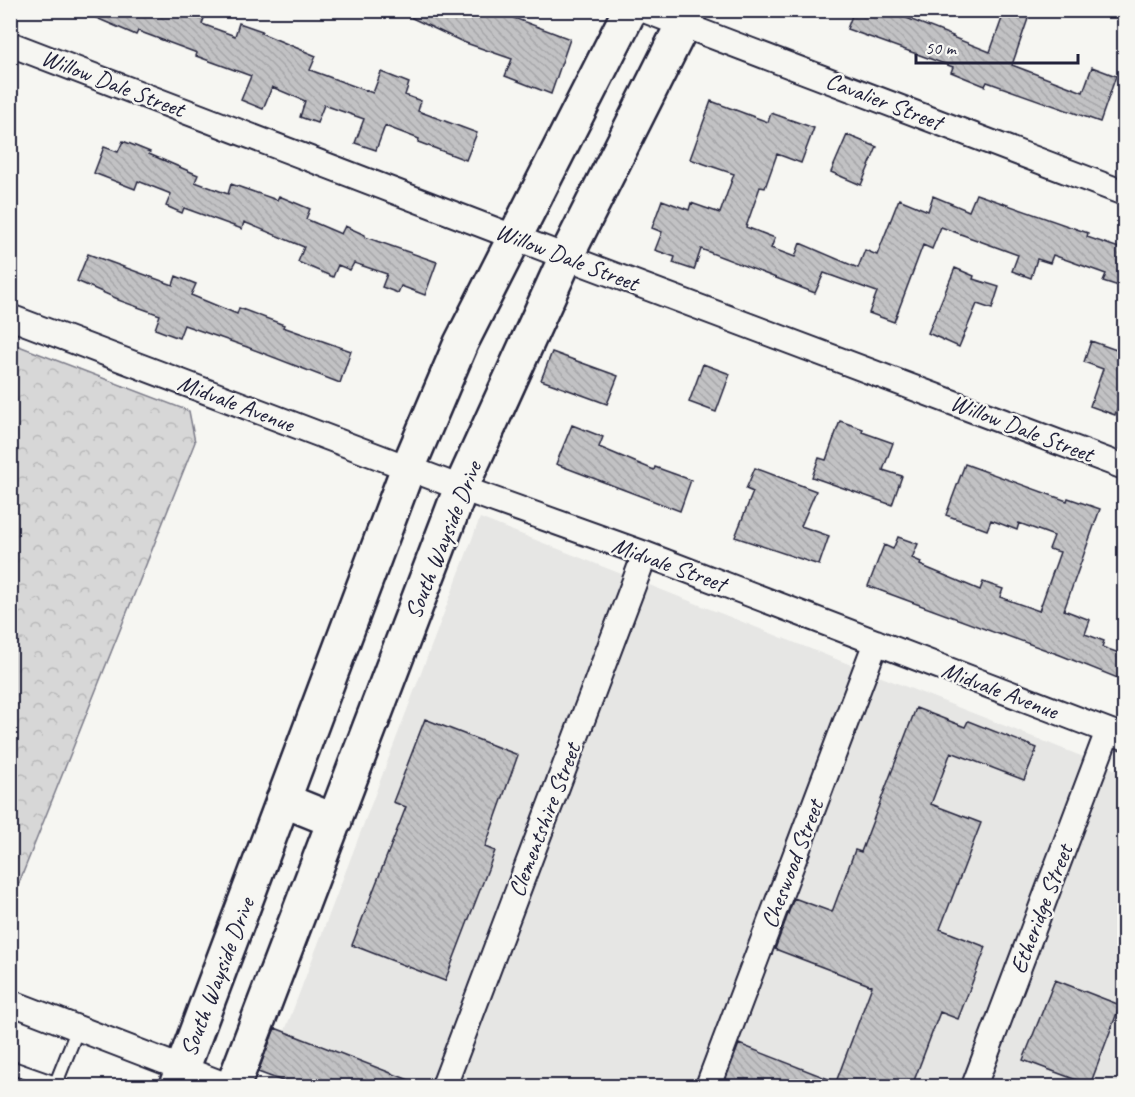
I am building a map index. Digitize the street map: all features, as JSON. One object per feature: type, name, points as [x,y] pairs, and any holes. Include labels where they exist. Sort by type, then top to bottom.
[{"type":"main road","name":"South Wayside Drive","points":[[179,1078],[408,468],[461,343],[630,10]]},
{"type":"main road","name":"South Wayside Drive","points":[[233,1086],[461,488],[566,257],[687,18]]},
{"type":"main road","points":[[284,800],[335,821]]},
{"type":"street","name":"Cavalier Street","points":[[644,10],[687,18],[1125,193]]},
{"type":"street","name":"Willow Dale Street","points":[[10,44],[566,257],[1125,467]]},
{"type":"street","name":"Midvale Avenue","points":[[10,317],[461,488]]},
{"type":"street","name":"Midvale Street","points":[[461,488],[645,554],[876,642]]},
{"type":"street","name":"Clementshire Street","points":[[444,1086],[645,554]]},
{"type":"street","name":"Midvale Avenue","points":[[876,642],[1116,734]]},
{"type":"street","name":"Cheswood Street","points":[[708,1086],[876,642]]},
{"type":"street","name":"Etheridge Street","points":[[974,1086],[1116,734]]},
{"type":"street","points":[[10,1002],[78,1028],[179,1078],[228,1086]]},
{"type":"lane","points":[[12,1071],[39,1082],[60,1085],[78,1028]]},
{"type":"shaded area","points":[[480,518],[1124,773],[1124,1086],[264,1086]]},
{"type":"green space","points":[[11,343],[189,411],[195,442],[11,903]]},
{"type":"building","points":[[78,10],[207,10],[202,24],[235,36],[239,23],[262,31],[261,33],[316,56],[310,70],[373,93],[381,72],[409,83],[405,95],[421,101],[418,111],[477,133],[466,160],[418,142],[419,139],[385,126],[376,150],[355,143],[364,119],[324,105],[317,123],[300,117],[305,101],[272,87],[263,109],[241,100],[251,76],[138,31],[136,35]]},
{"type":"building","points":[[395,10],[493,10],[570,39],[551,94],[505,76],[512,59],[463,42]]},
{"type":"building","points":[[854,10],[886,10],[990,52],[1005,10],[1031,10],[1012,65],[1083,92],[1092,67],[1116,76],[1100,122],[987,82],[985,86],[951,72],[953,67],[847,29]]},
{"type":"building","points":[[711,101],[768,122],[771,113],[814,128],[801,163],[777,154],[765,188],[760,187],[746,227],[775,238],[771,248],[795,257],[800,243],[858,268],[865,250],[877,255],[899,199],[928,211],[933,196],[969,211],[976,194],[1088,233],[1087,237],[1125,250],[1125,288],[1103,281],[1106,274],[1053,255],[1050,263],[1037,259],[1031,278],[1012,271],[1018,255],[941,227],[932,249],[923,245],[894,322],[869,313],[877,292],[824,273],[815,293],[701,249],[694,270],[673,263],[675,257],[655,250],[662,232],[652,228],[662,200],[689,210],[691,203],[720,213],[734,174],[690,159]]},
{"type":"building","points":[[847,135],[877,147],[861,185],[831,172]]},
{"type":"building","points":[[123,141],[198,175],[195,182],[228,194],[231,184],[277,200],[279,196],[310,209],[306,219],[341,234],[345,226],[365,237],[437,262],[425,295],[401,286],[398,293],[382,287],[387,274],[354,263],[350,270],[338,265],[333,277],[298,262],[304,247],[244,222],[242,229],[184,208],[182,213],[166,206],[171,194],[138,181],[135,189],[94,173],[104,147],[118,152]]},
{"type":"building","points":[[88,254],[173,285],[176,276],[196,284],[191,295],[237,314],[239,308],[284,325],[283,327],[351,351],[340,383],[184,325],[179,338],[155,329],[160,315],[118,300],[77,281]]},
{"type":"building","points":[[955,268],[974,276],[973,279],[999,287],[992,309],[977,304],[959,347],[928,333]]},
{"type":"building","points":[[1091,341],[1125,353],[1125,387],[1115,415],[1090,406],[1103,369],[1084,362]]},
{"type":"building","points":[[552,352],[618,376],[607,404],[541,380]]},
{"type":"building","points":[[703,364],[730,374],[716,412],[689,402]]},
{"type":"building","points":[[840,421],[893,443],[883,470],[902,476],[892,505],[812,477],[819,458],[826,460]]},
{"type":"building","points":[[572,425],[603,437],[599,447],[654,470],[655,467],[691,480],[680,511],[556,464]]},
{"type":"building","points":[[965,464],[1067,501],[1068,498],[1100,509],[1064,610],[1090,620],[1085,634],[1104,641],[1102,647],[1125,655],[1125,681],[1060,655],[868,586],[884,545],[893,549],[898,537],[918,544],[912,558],[921,562],[920,565],[980,590],[983,582],[1003,589],[1000,597],[1039,611],[1060,552],[1049,549],[1054,536],[1019,523],[1017,530],[991,520],[987,530],[946,515]]},
{"type":"building","points":[[755,468],[816,491],[801,526],[829,536],[819,565],[735,537],[753,492],[746,489]]},
{"type":"building","points":[[916,708],[965,727],[968,721],[1037,748],[1024,780],[951,752],[931,804],[981,823],[940,929],[986,947],[958,1019],[940,1012],[912,1086],[723,1086],[739,1044],[836,1082],[872,986],[775,949],[794,898],[832,912],[855,850],[861,852]]},
{"type":"building","points":[[425,719],[518,755],[485,847],[495,851],[445,981],[352,945],[406,807],[393,802]]},
{"type":"building","points":[[1055,980],[1120,1005],[1090,1085],[1023,1060]]},
{"type":"building","points":[[275,1028],[422,1086],[296,1086],[258,1072]]}]
